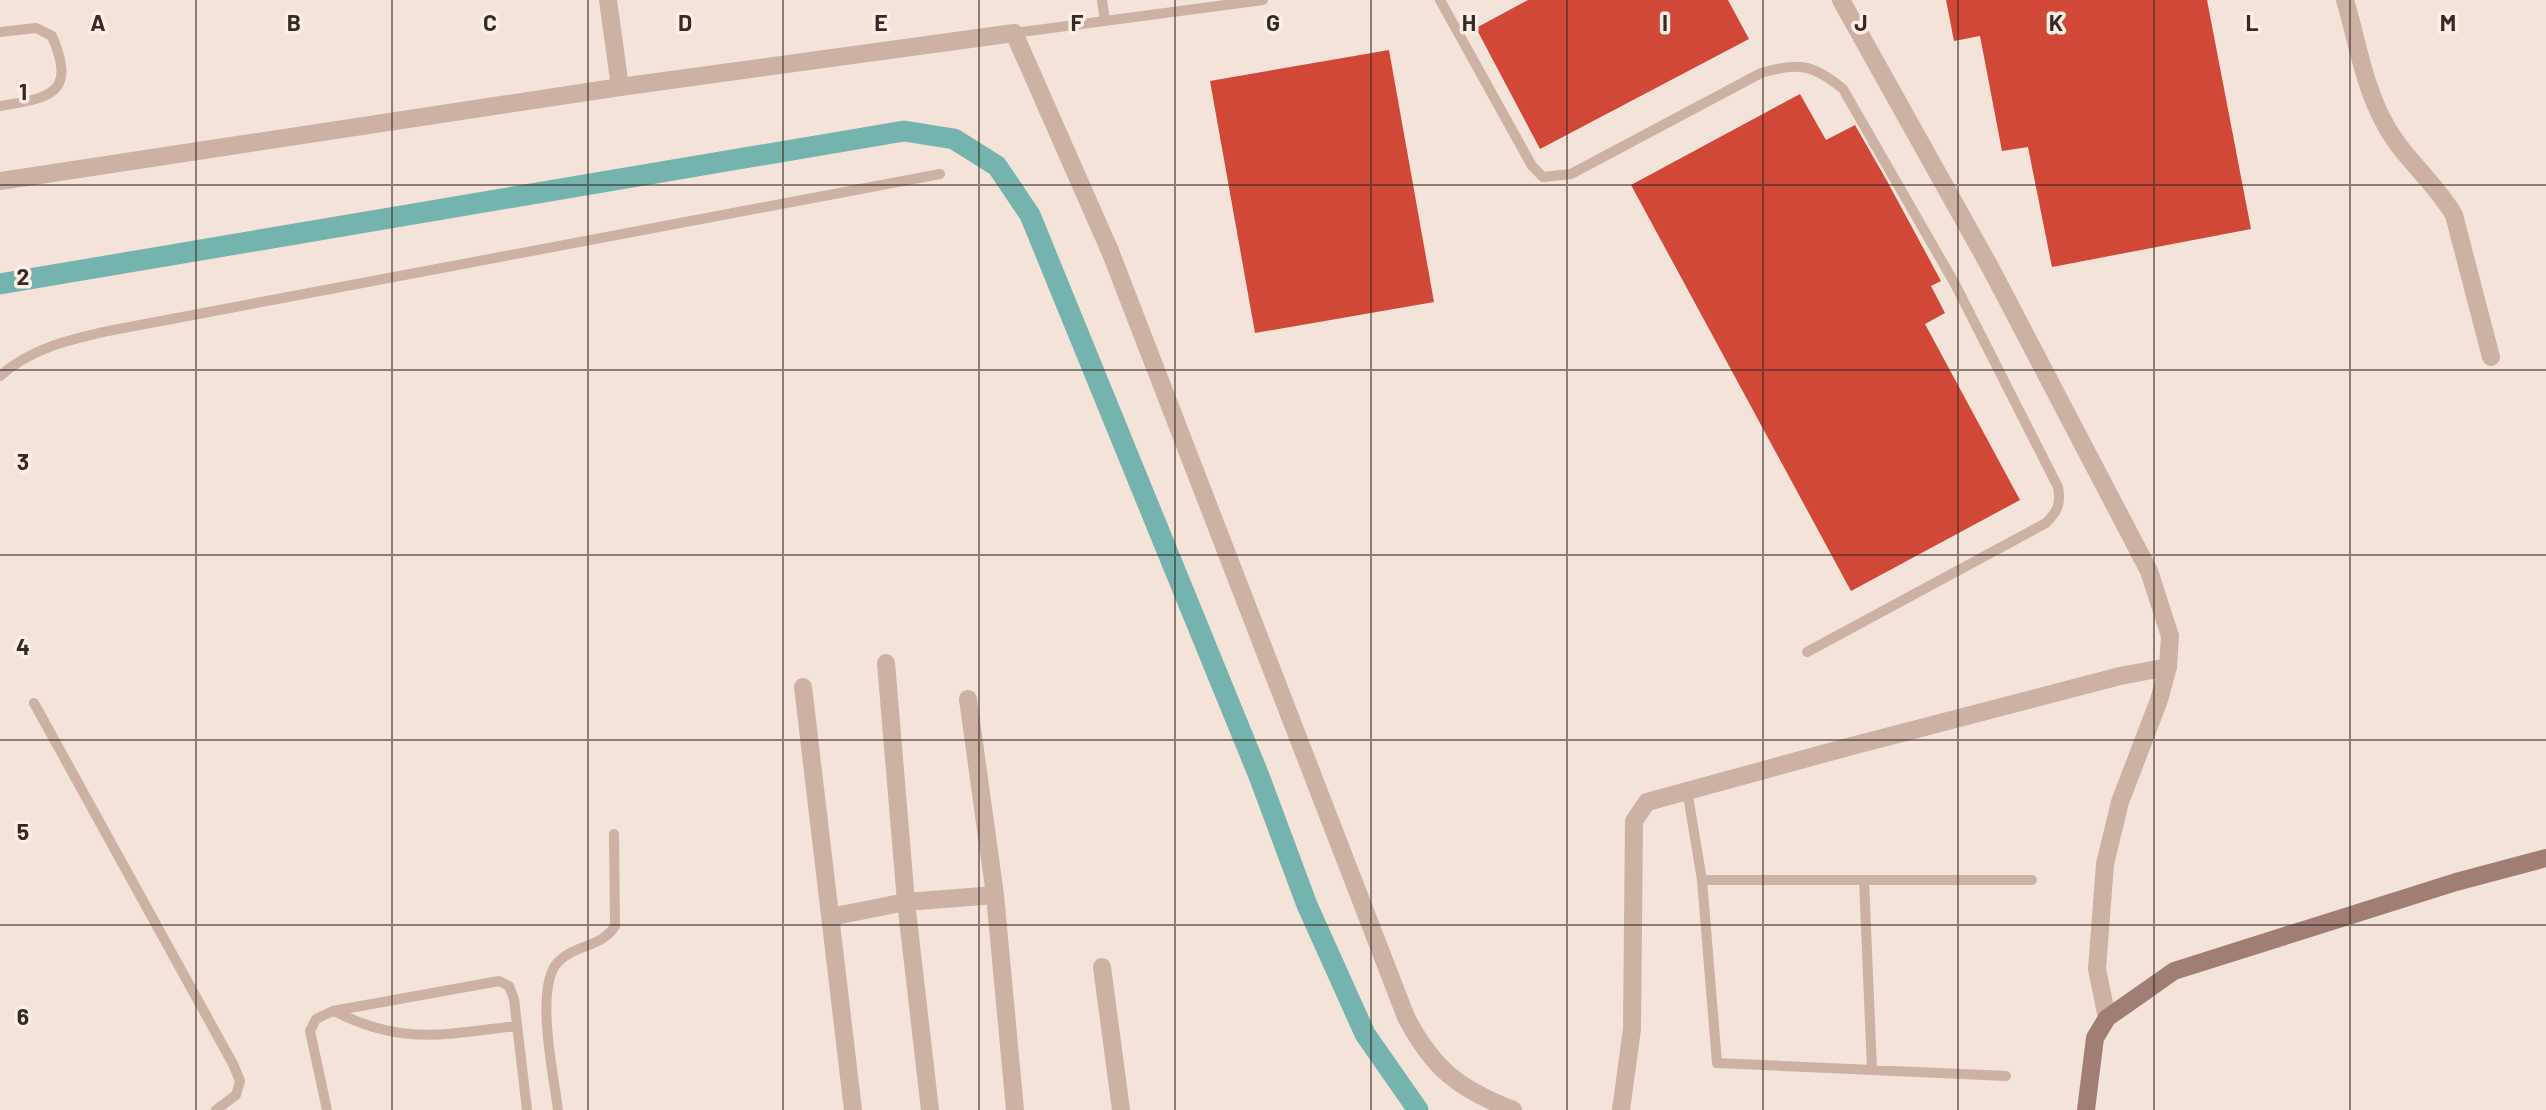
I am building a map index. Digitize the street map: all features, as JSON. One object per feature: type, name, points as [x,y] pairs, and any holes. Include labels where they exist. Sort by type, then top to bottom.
[{"type":"street","points":[[608,0],[621,86]]},
{"type":"street","points":[[1841,0],[1990,267],[2149,571],[2170,635],[2168,667],[2150,727],[2120,802],[2105,864],[2097,969],[2107,1018]]},
{"type":"street","points":[[2345,0],[2385,124],[2444,196],[2454,215],[2491,357]]},
{"type":"street","points":[[0,181],[621,86],[1014,33],[1110,251],[1406,1017],[1424,1050],[1444,1073],[1487,1100],[1513,1110]]},
{"type":"street","points":[[886,663],[906,902],[930,1110]]},
{"type":"street","points":[[1620,1110],[1632,1029],[1634,821],[1647,802],[2120,676],[2168,667]]},
{"type":"street","points":[[803,687],[853,1110]]},
{"type":"street","points":[[968,699],[995,895],[1015,1110]]},
{"type":"street","points":[[2086,1110],[2095,1038],[2107,1018],[2154,983],[2199,962],[2546,858]]},
{"type":"street","points":[[830,917],[906,902],[995,895]]},
{"type":"street","points":[[1102,967],[1121,1110]]},
{"type":"lane","points":[[1102,0],[1105,21]]},
{"type":"lane","points":[[1014,33],[1263,0]]},
{"type":"lane","points":[[1440,0],[1532,166],[1543,177],[1571,174],[1761,73],[1788,65],[1809,67],[1828,76],[1843,89],[1955,284],[2058,487],[2061,502],[2057,513],[2046,523],[1807,652]]},
{"type":"lane","points":[[0,32],[36,28],[52,36],[60,54],[62,82],[55,92],[42,100],[0,106]]},
{"type":"lane","points":[[0,376],[24,358],[57,343],[108,331],[940,174]]},
{"type":"lane","points":[[34,703],[233,1064],[240,1081],[236,1095],[216,1110]]},
{"type":"lane","points":[[1687,790],[1702,880],[1717,1063],[2006,1076]]},
{"type":"lane","points":[[558,1110],[546,1004],[548,980],[557,962],[575,950],[607,938],[615,926],[614,834]]},
{"type":"lane","points":[[1702,880],[2032,880]]},
{"type":"lane","points":[[1864,880],[1872,1070]]},
{"type":"lane","points":[[327,1110],[310,1031],[316,1019],[333,1011],[499,981],[509,986],[514,999],[527,1110]]},
{"type":"lane","points":[[333,1011],[363,1027],[402,1036],[431,1036],[517,1026]]},
{"type":"building","points":[[1528,0],[1728,0],[1749,39],[1540,149],[1476,28]]},
{"type":"building","points":[[1946,0],[2207,0],[2251,229],[2052,267],[2028,147],[2002,151],[1980,36],[1954,41]]},
{"type":"building","points":[[1389,50],[1434,302],[1255,333],[1210,81]]},
{"type":"building","points":[[1800,94],[1826,140],[1855,125],[1887,181],[1941,281],[1931,286],[1945,313],[1925,324],[2020,500],[1851,591],[1631,185]]},
{"type":"waterway","points":[[0,284],[904,131],[954,139],[997,166],[1030,215],[1259,776],[1307,905],[1365,1034],[1418,1110]]}]
